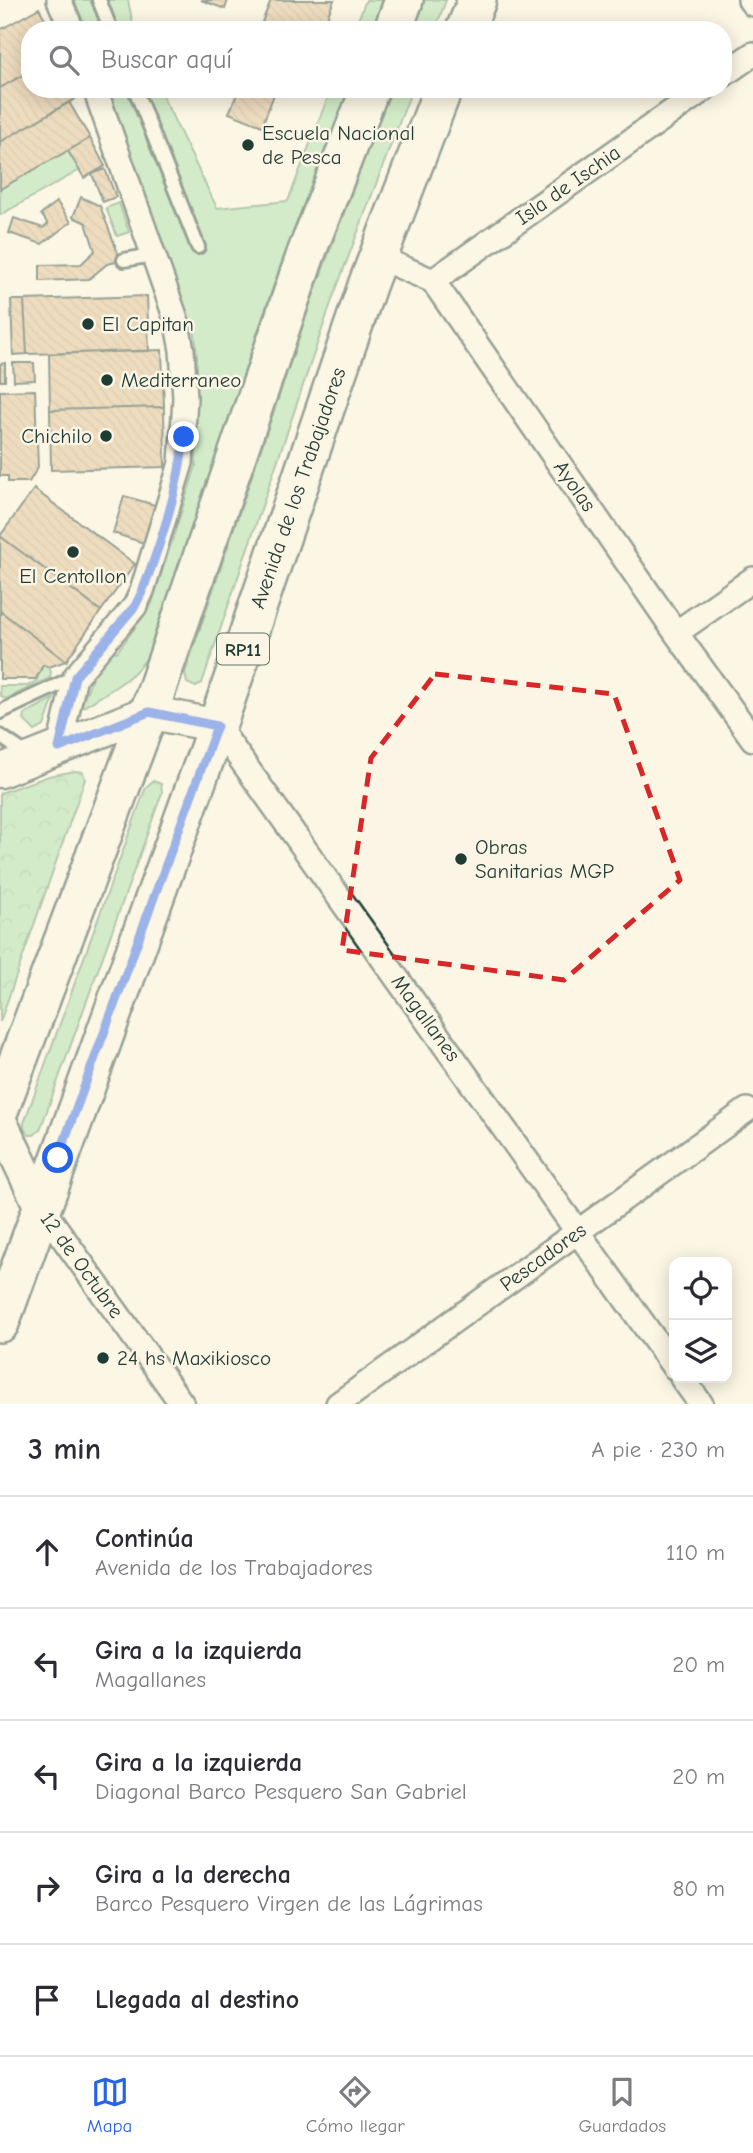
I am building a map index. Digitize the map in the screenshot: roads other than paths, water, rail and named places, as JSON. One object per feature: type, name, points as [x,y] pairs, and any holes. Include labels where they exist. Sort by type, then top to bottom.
[{"type":"main road","points":[[396,21],[404,0]]},
{"type":"main road","points":[[469,21],[477,0]]},
{"type":"main road","points":[[0,1108],[149,712],[306,254],[367,98]]},
{"type":"main road","name":"Avenida de los Trabajadores","points":[[0,1323],[217,726],[378,257],[440,98]]},
{"type":"main road","points":[[0,771],[149,712],[217,726]]},
{"type":"main road","points":[[0,1121],[41,1207]]},
{"type":"main road","name":"12 de Octubre","points":[[0,1167],[41,1207]]},
{"type":"street","points":[[59,0],[68,21]]},
{"type":"street","points":[[732,69],[753,54]]},
{"type":"street","points":[[46,753],[75,677],[135,606],[142,592],[181,463],[185,398],[183,350],[176,319],[98,98]]},
{"type":"street","name":"Isla de Ischia","points":[[433,281],[691,98]]},
{"type":"street","points":[[378,257],[433,281]]},
{"type":"street","name":"Ayolas","points":[[433,281],[676,633],[753,739]]},
{"type":"street","points":[[676,633],[753,579]]},
{"type":"street","name":"Magallanes","points":[[217,726],[669,1360]]},
{"type":"street","name":"Pescadores","points":[[338,1404],[747,1110]]},
{"type":"street","name":"12 de Octubre","points":[[41,1207],[182,1404]]},
{"type":"street","points":[[686,1383],[701,1404]]},
{"type":"lane","points":[[99,0],[107,21]]},
{"type":"lane","points":[[139,98],[198,247]]},
{"type":"lane","points":[[124,260],[153,255]]},
{"type":"lane","points":[[0,712],[75,677]]},
{"type":"lane","points":[[0,736],[46,753]]},
{"type":"place","name":"Escuela Nacional de Pesca","points":[[248,145]]},
{"type":"place","name":"El Capitan","points":[[88,324]]},
{"type":"place","name":"Mediterraneo","points":[[107,380]]},
{"type":"place","name":"Chichilo","points":[[106,436]]},
{"type":"place","name":"El Centollon","points":[[73,552]]},
{"type":"place","name":"Obras Sanitarias MGP","points":[[461,859]]},
{"type":"place","name":"24 hs Maxikiosco","points":[[103,1358]]}]
